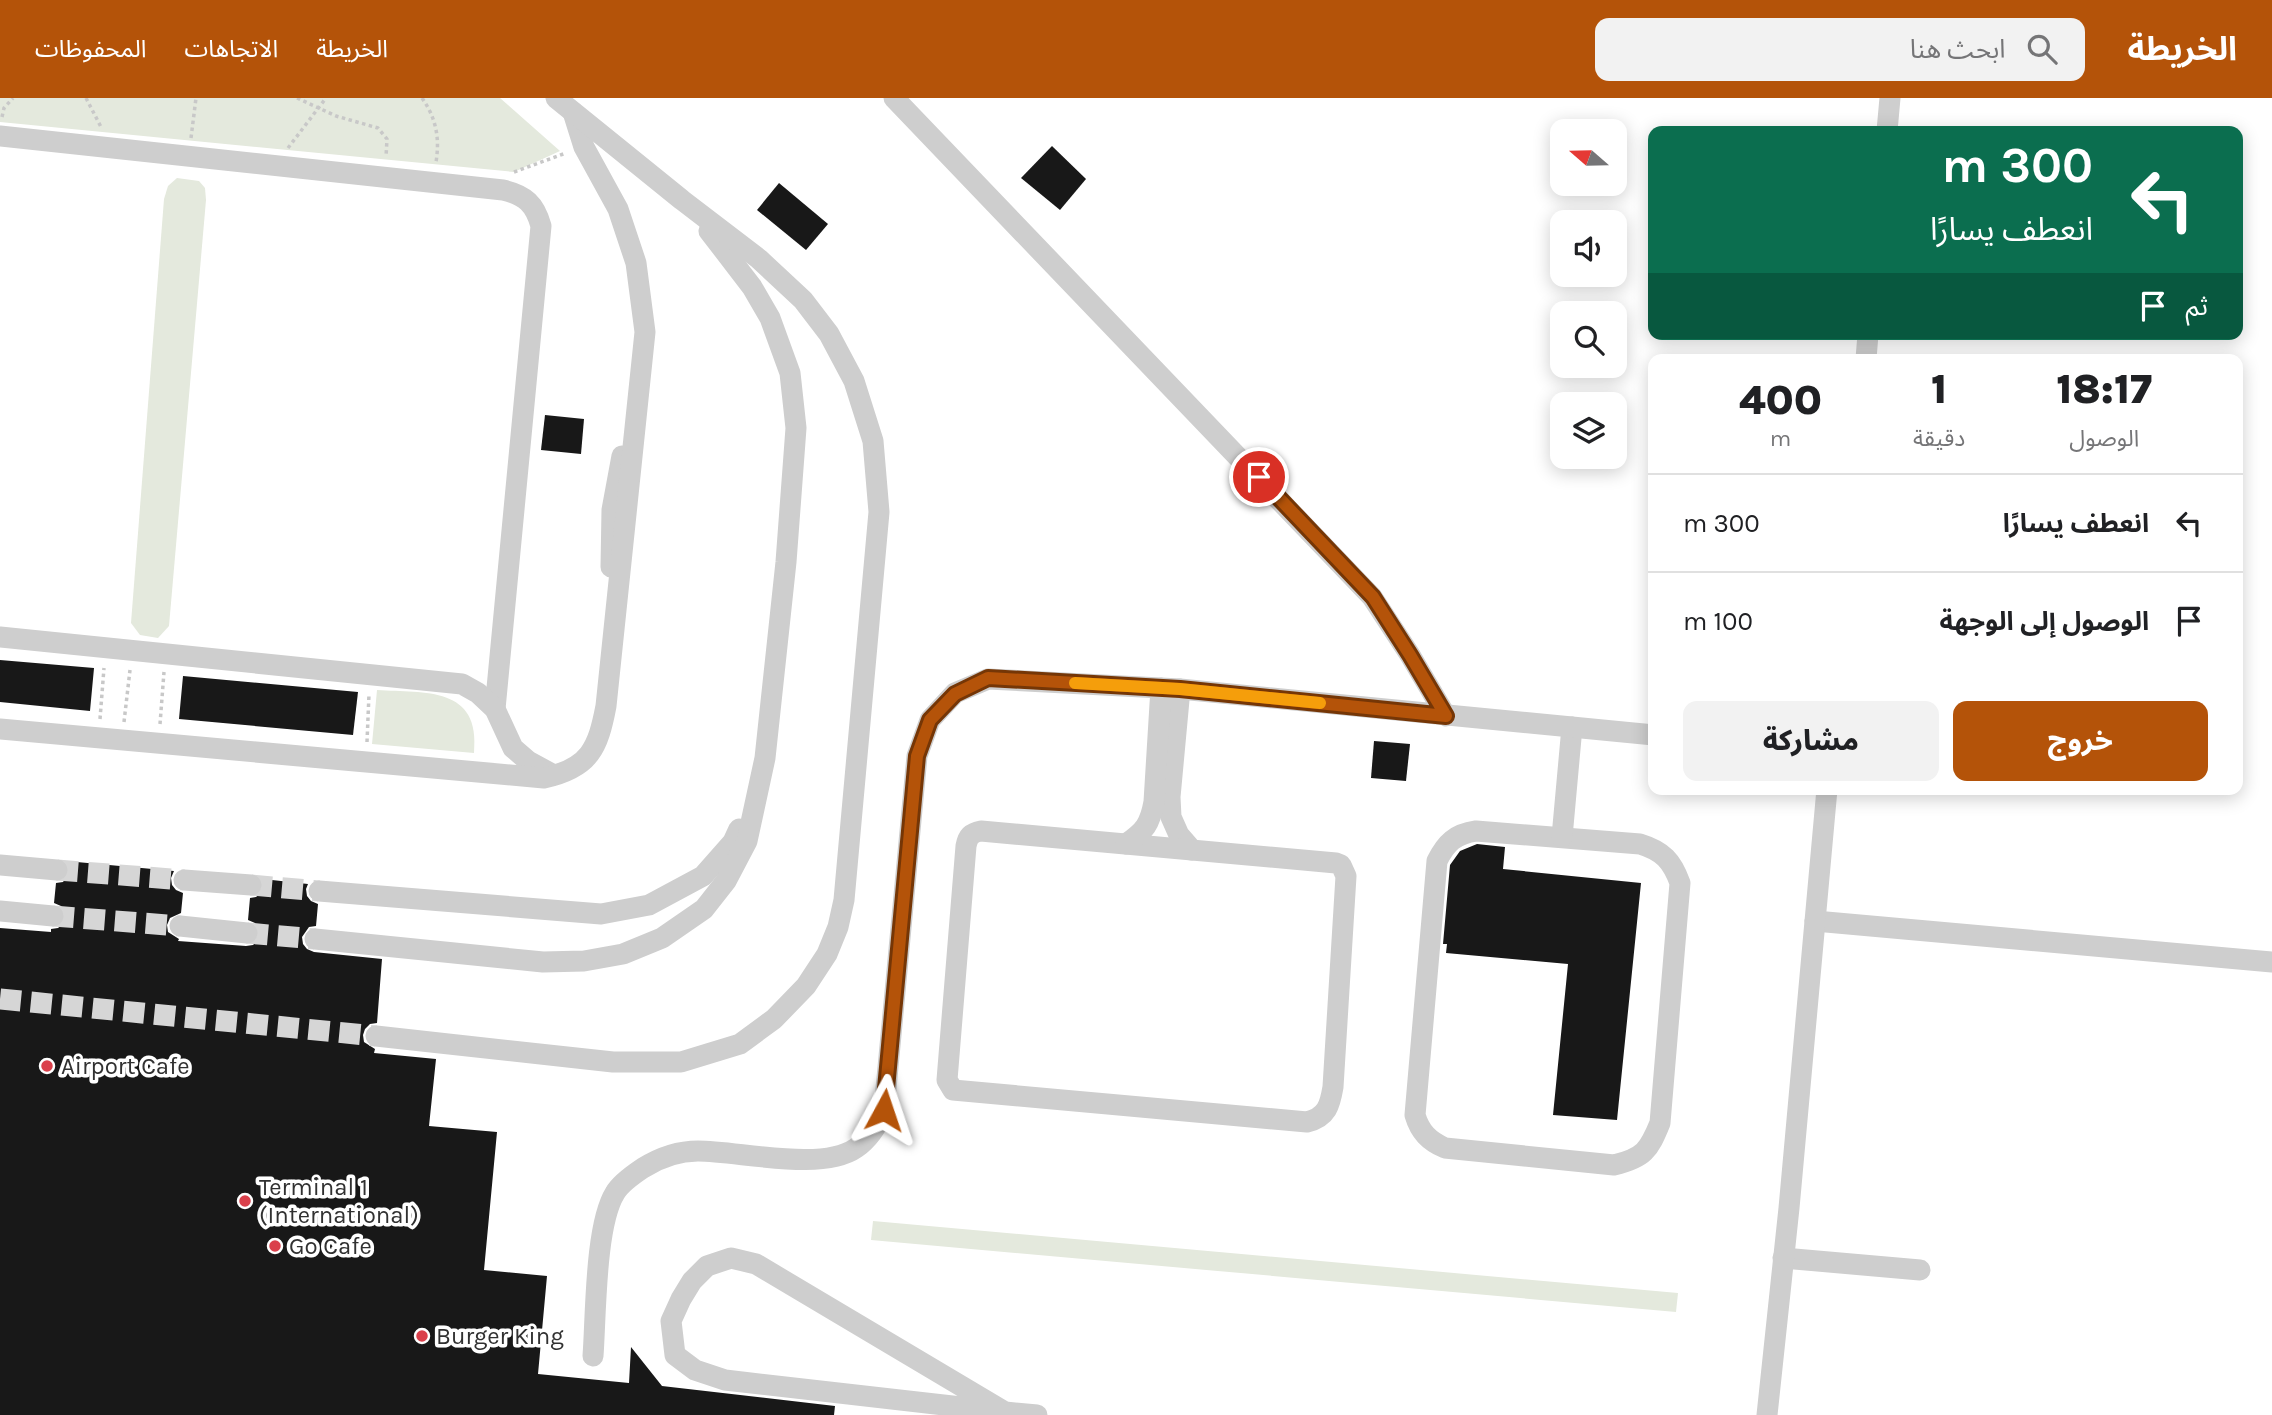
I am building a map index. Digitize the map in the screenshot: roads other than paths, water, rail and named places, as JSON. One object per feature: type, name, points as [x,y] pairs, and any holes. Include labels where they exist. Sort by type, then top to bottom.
[{"type":"lane","points":[[376,1036],[613,1062],[681,1062],[740,1044],[774,1019],[806,986],[827,954],[838,927],[844,901],[879,512],[873,441],[854,381],[829,334],[803,300],[760,259],[556,98]]},
{"type":"lane","points":[[894,98],[1373,597],[1446,716]]},
{"type":"lane","points":[[1887,126],[1890,98]]},
{"type":"lane","points":[[0,729],[544,778],[584,762],[600,737],[606,706],[645,332],[636,263],[618,209],[583,147],[573,112]]},
{"type":"lane","points":[[1,129],[503,190],[529,200],[537,211],[541,226],[495,709]]},
{"type":"lane","points":[[315,939],[543,962],[584,961],[623,954],[662,938],[704,909],[726,881],[747,841],[765,758],[786,562],[796,428],[790,373],[770,318],[752,287],[723,247],[682,200]]},
{"type":"lane","points":[[0,637],[462,684],[478,693],[495,709],[513,748],[528,761],[555,775]]},
{"type":"lane","points":[[593,1356],[602,1230],[615,1192],[636,1172],[661,1157],[696,1151],[801,1159],[828,1158],[854,1150],[878,1125],[884,1110],[917,756],[930,720],[955,694],[988,678],[1170,688],[1648,734]]},
{"type":"lane","points":[[1126,844],[1141,834],[1151,819],[1170,688]]},
{"type":"lane","points":[[1170,688],[1171,817],[1178,835],[1192,850]]},
{"type":"lane","points":[[1562,837],[1573,727]]},
{"type":"lane","points":[[319,891],[601,914],[649,905],[703,876],[733,842],[750,805],[765,758]]},
{"type":"lane","points":[[1767,1415],[1826,795]]},
{"type":"lane","points":[[981,831],[1126,844],[1336,863],[1345,870],[1331,1103],[1326,1113],[1318,1120],[1307,1122],[953,1090],[947,1080],[967,839],[973,833],[981,831]]},
{"type":"lane","points":[[1476,831],[1562,837],[1640,844],[1655,848],[1668,858],[1680,883],[1660,1123],[1651,1144],[1634,1160],[1614,1165],[1445,1148],[1426,1136],[1419,1128],[1415,1115],[1437,861],[1443,848],[1462,833],[1476,831]]},
{"type":"lane","points":[[0,865],[57,870]]},
{"type":"lane","points":[[184,880],[251,885]]},
{"type":"lane","points":[[0,911],[53,916]]},
{"type":"lane","points":[[1815,921],[2272,962]]},
{"type":"lane","points":[[180,926],[247,933]]},
{"type":"lane","points":[[1005,1412],[756,1264],[731,1258],[707,1266],[692,1281],[671,1321],[675,1355],[695,1370],[724,1380],[1005,1412],[1037,1415]]},
{"type":"lane","points":[[1783,1258],[1920,1270]]},
{"type":"tunnel","points":[[57,870],[184,880]]},
{"type":"tunnel","points":[[251,885],[319,891]]},
{"type":"tunnel","points":[[53,916],[180,926]]},
{"type":"tunnel","points":[[247,933],[315,939]]},
{"type":"tunnel","points":[[0,999],[376,1036]]},
{"type":"place","name":"Airport Cafe","points":[[47,1066]]},
{"type":"place","name":"Terminal 1 (International)","points":[[245,1201]]},
{"type":"place","name":"Go Cafe","points":[[275,1246]]},
{"type":"place","name":"Burger King","points":[[422,1336]]}]
